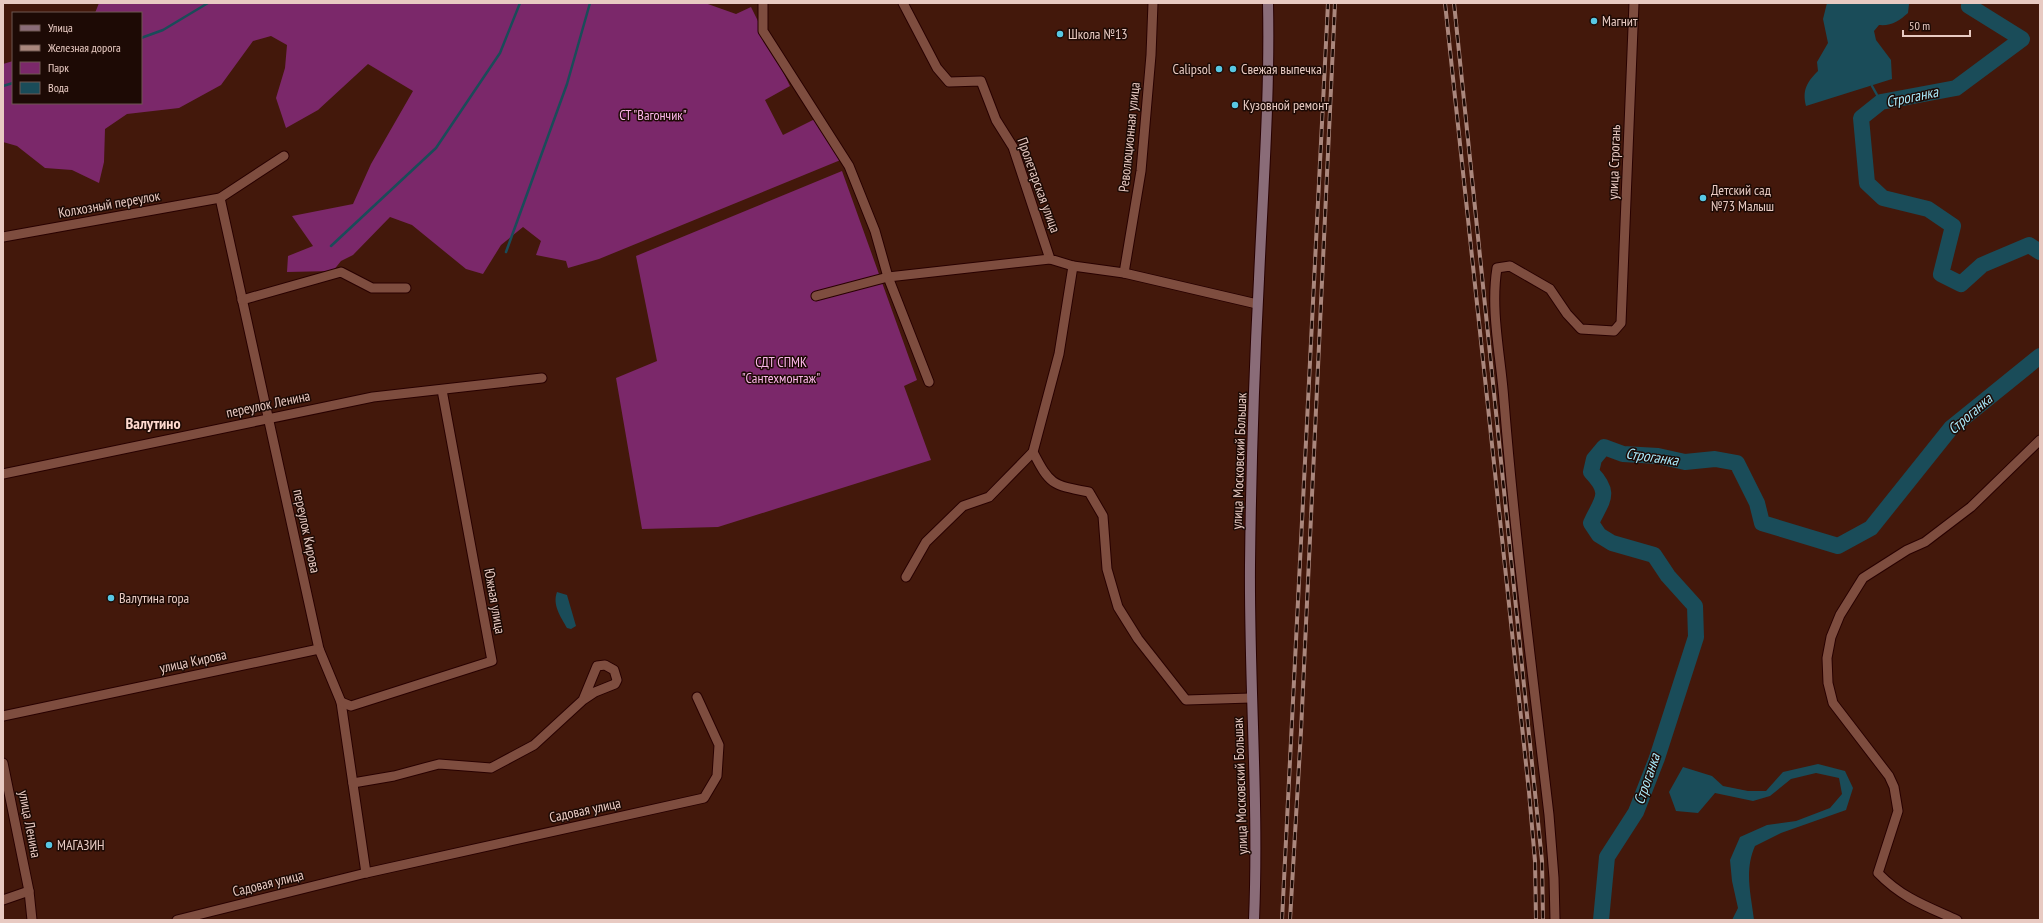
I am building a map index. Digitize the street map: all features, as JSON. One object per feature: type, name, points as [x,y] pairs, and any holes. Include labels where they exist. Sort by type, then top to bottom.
[{"type":"street","points":[[763,3],[763,31],[849,166],[875,231],[888,277],[929,382]]},
{"type":"street","name":"Пролетарская улица","points":[[903,3],[937,68],[948,82],[981,81],[996,120],[1013,147],[1050,259]]},
{"type":"street","name":"Революционная улица","points":[[1124,274],[1141,171],[1151,55],[1153,3]]},
{"type":"street","name":"улица Московский Большак","points":[[1254,920],[1257,850],[1251,698],[1250,565],[1258,304],[1269,55],[1268,3]]},
{"type":"street","name":"улица Строгань","points":[[1555,920],[1554,878],[1549,815],[1513,490],[1495,305],[1495,283],[1497,268],[1510,266],[1550,289],[1567,314],[1581,329],[1614,331],[1621,323],[1634,3]]},
{"type":"street","name":"Колхозный переулок","points":[[3,237],[220,198],[284,156]]},
{"type":"street","points":[[220,198],[268,418]]},
{"type":"street","points":[[816,296],[888,277],[1050,259],[1073,266],[1124,274],[1258,304]]},
{"type":"street","points":[[906,577],[926,542],[963,506],[989,497],[1033,452],[1059,354],[1073,266]]},
{"type":"street","points":[[242,300],[341,272],[372,288],[406,288]]},
{"type":"street","name":"переулок Ленина","points":[[3,474],[373,397],[542,378]]},
{"type":"street","name":"Южная улица","points":[[351,706],[492,662],[442,390]]},
{"type":"street","name":"переулок Кирова","points":[[268,418],[319,649]]},
{"type":"street","points":[[1957,920],[1916,902],[1893,888],[1878,873],[1898,811],[1894,787],[1889,776],[1833,703],[1828,683],[1827,658],[1831,637],[1840,615],[1863,578],[1907,550],[1925,542],[1971,507],[2040,440]]},
{"type":"street","points":[[1033,452],[1045,476],[1062,487],[1089,492],[1103,516],[1107,568],[1118,607],[1138,639],[1186,700],[1251,698]]},
{"type":"street","points":[[319,649],[341,702],[366,873]]},
{"type":"street","name":"улица Кирова","points":[[3,716],[319,649]]},
{"type":"street","name":"Садовая улица","points":[[177,920],[202,917],[366,873],[704,798],[717,776],[719,745],[697,697]]},
{"type":"street","points":[[353,783],[394,776],[439,764],[491,768],[534,745],[583,700]]},
{"type":"street","points":[[341,702],[351,706],[343,716]]},
{"type":"street","name":"улица Ленина","points":[[3,763],[29,890],[32,920]]},
{"type":"street","points":[[3,900],[29,890]]},
{"type":"green space","name":"СТ \"Вагончик\"","points":[[99,3],[705,3],[736,14],[751,7],[790,86],[765,100],[783,135],[815,119],[843,159],[599,259],[568,268],[566,261],[536,255],[541,241],[523,227],[501,245],[483,274],[466,269],[412,225],[390,217],[353,255],[341,261],[333,271],[287,272],[288,256],[313,246],[292,216],[353,204],[371,164],[413,91],[368,64],[318,110],[286,128],[276,98],[285,68],[287,45],[271,36],[253,41],[221,85],[179,108],[127,114],[105,129],[104,162],[99,183],[72,170],[45,168],[17,146],[3,142],[3,64],[12,61],[12,104],[142,104],[142,12],[95,12]]},
{"type":"green space","name":"СДТ СПМК \"Сантехмонтаж\"","points":[[842,171],[917,380],[904,386],[931,460],[718,527],[642,529],[616,378],[657,361],[636,256]]},
{"type":"water","points":[[1827,3],[1909,4],[1908,13],[1902,18],[1892,24],[1879,25],[1874,31],[1876,40],[1891,60],[1892,79],[1806,106],[1806,87],[1818,71],[1817,62],[1828,43],[1823,19]]},
{"type":"water","points":[[557,592],[567,595],[576,626],[571,629],[567,628],[556,606]]},
{"type":"water","points":[[1818,764],[1845,771],[1853,788],[1846,810],[1781,833],[1755,846],[1749,874],[1754,920],[1732,920],[1738,908],[1732,881],[1730,860],[1740,837],[1767,825],[1796,821],[1830,808],[1842,794],[1839,778],[1816,773],[1791,779],[1770,796],[1753,801],[1715,793],[1698,813],[1676,811],[1669,792],[1683,767],[1712,776],[1723,786],[1748,791],[1766,791],[1783,772]]},
{"type":"waterway","points":[[142,38],[163,30],[208,3]]},
{"type":"waterway","points":[[331,246],[436,148],[500,53],[520,3]]},
{"type":"waterway","points":[[506,252],[567,84],[590,3]]},
{"type":"waterway","name":"Строганка","points":[[1970,3],[1969,6],[2022,39],[1956,88],[1881,102],[1861,118],[1867,183],[1883,198],[1928,209],[1953,226],[1941,274],[1961,284],[1982,265],[2029,245],[2040,252]]},
{"type":"waterway","points":[[3,86],[12,83]]},
{"type":"waterway","points":[[1872,86],[1881,102]]},
{"type":"waterway","name":"Строганка","points":[[1601,920],[1607,857],[1636,812],[1657,758],[1696,637],[1695,606],[1668,576],[1654,555],[1612,543],[1599,535],[1591,523],[1603,497],[1601,486],[1591,472],[1594,459],[1604,447],[1623,454],[1658,456],[1685,462],[1715,459],[1737,463],[1757,503],[1762,523],[1838,546],[1871,528],[1951,428],[2040,356]]},
{"type":"railway","points":[[1282,920],[1328,3]]},
{"type":"railway","points":[[1290,920],[1301,731],[1335,3]]},
{"type":"railway","points":[[1445,3],[1529,792],[1535,861],[1536,920]]},
{"type":"railway","points":[[1454,3],[1542,861],[1543,920]]},
{"type":"place","name":"Магнит","points":[[1594,21]]},
{"type":"place","name":"Школа №13","points":[[1060,34]]},
{"type":"place","name":"Сalipsol","points":[[1219,69]]},
{"type":"place","name":"Свежая выпечка","points":[[1233,69]]},
{"type":"place","name":"Кузовной ремонт","points":[[1235,105]]},
{"type":"place","name":"Детский сад №73 Малыш","points":[[1703,198]]},
{"type":"place","name":"Валутина гора","points":[[111,598]]},
{"type":"place","name":"МАГАЗИН","points":[[49,845]]},
{"type":"district","name":"Валутино","points":[[153,423]]}]
